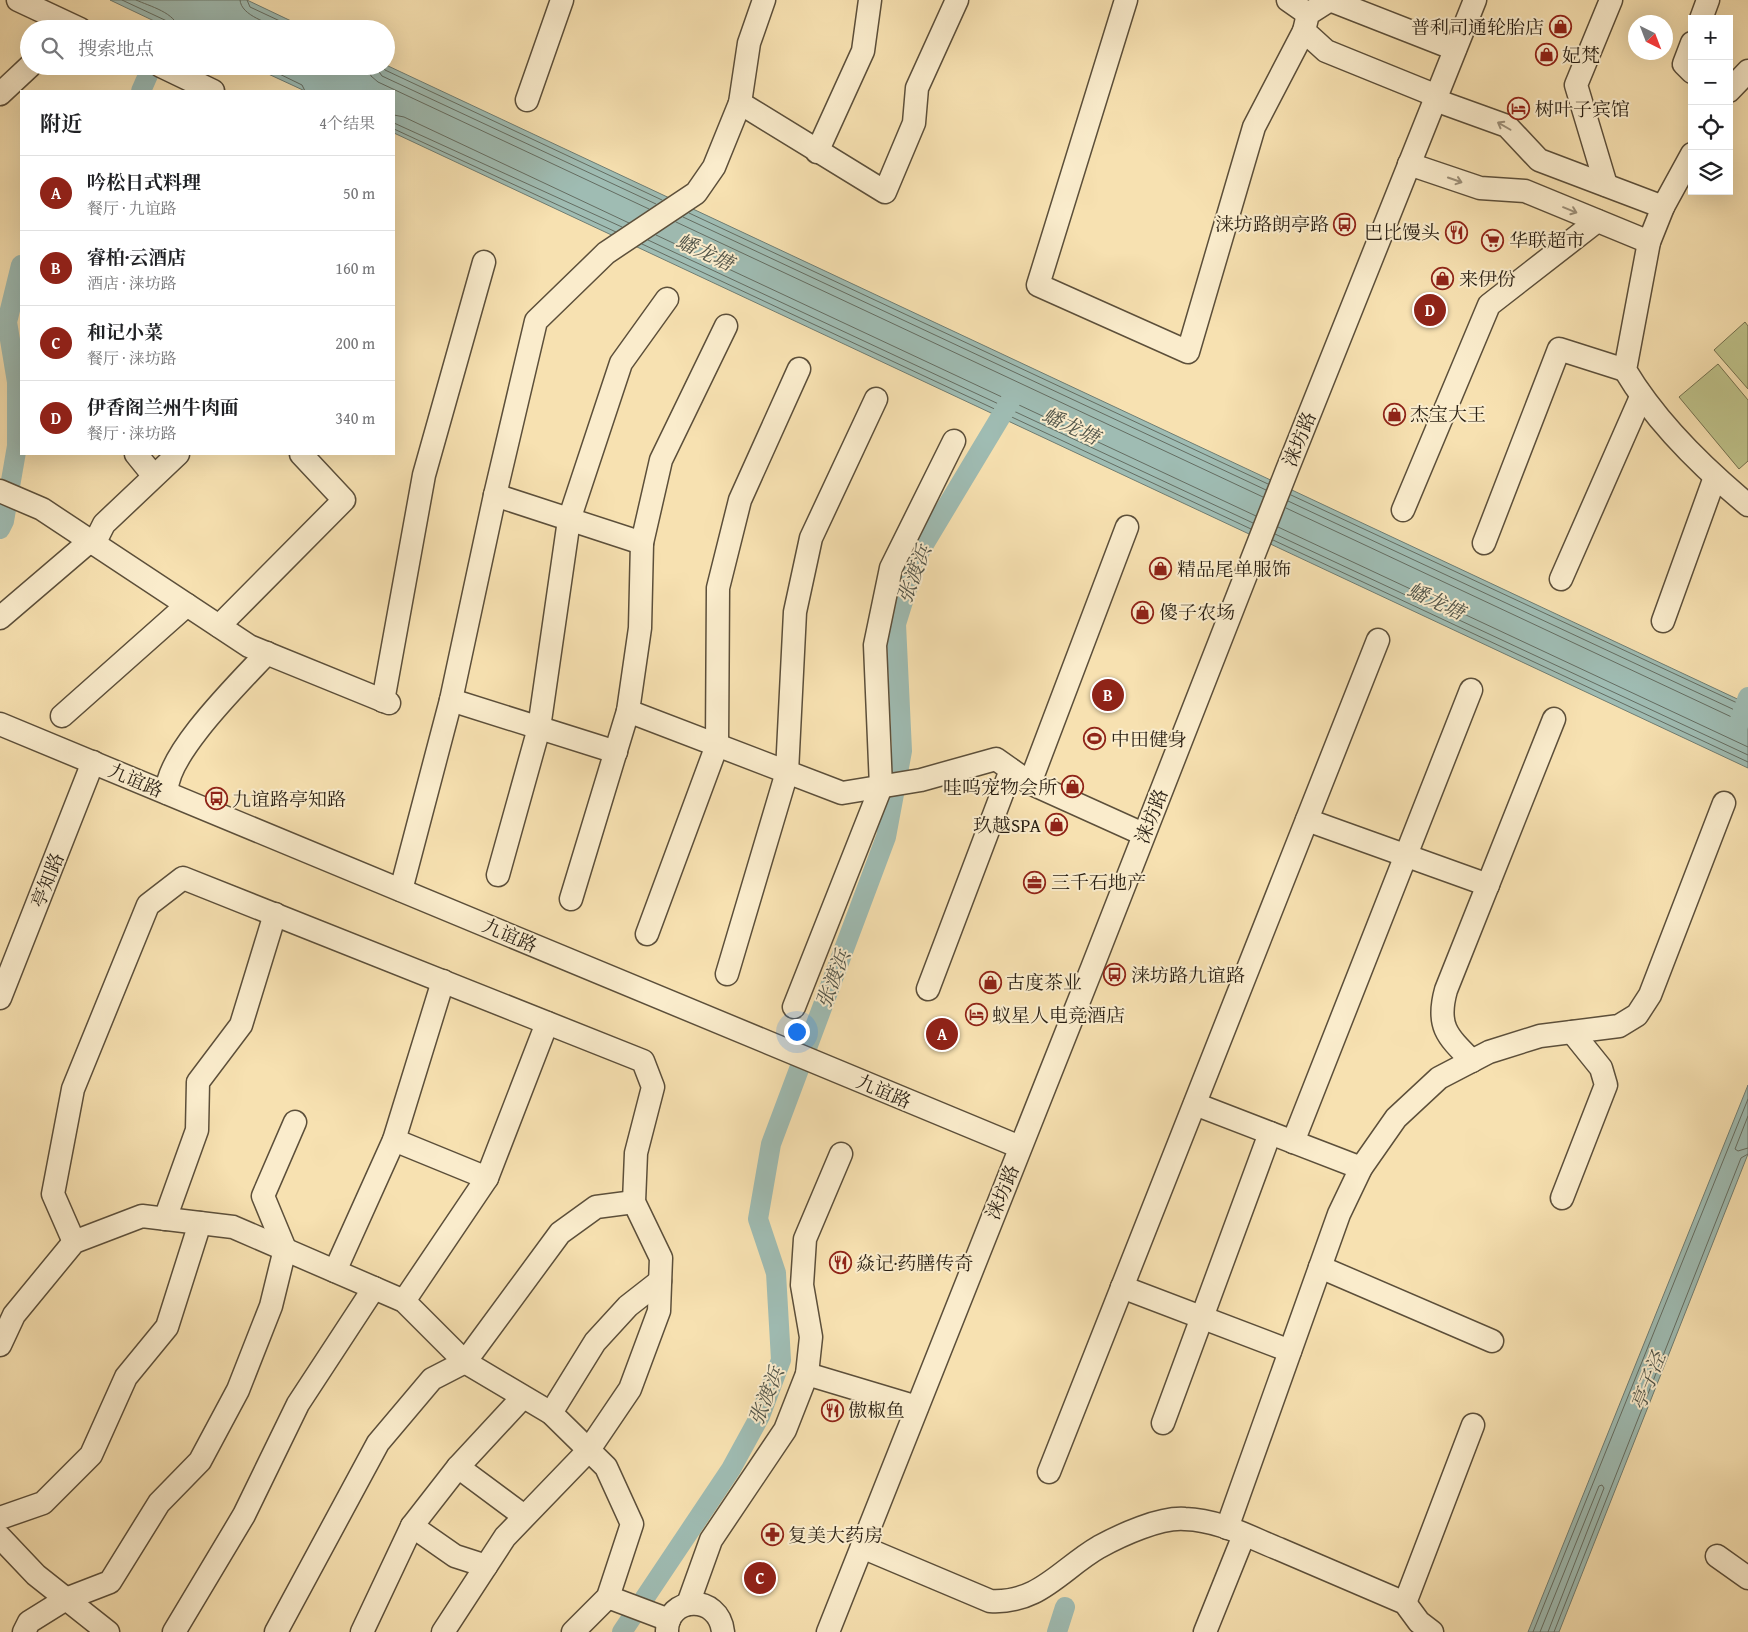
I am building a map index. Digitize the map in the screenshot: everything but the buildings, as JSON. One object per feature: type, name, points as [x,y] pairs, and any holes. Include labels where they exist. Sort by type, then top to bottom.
[{"type":"street","points":[[18,0],[59,20]]},
{"type":"street","points":[[528,100],[562,0]]},
{"type":"street","points":[[401,890],[451,700],[494,495],[536,321],[606,253],[696,193],[714,167],[740,103],[749,43],[764,0]]},
{"type":"street","points":[[817,152],[863,51],[870,0]]},
{"type":"street","points":[[740,103],[885,192],[914,123],[917,88],[957,0]]},
{"type":"street","points":[[1126,0],[1038,285],[1188,352],[1254,127],[1306,23],[1330,0],[1455,49]]},
{"type":"street","points":[[1288,0],[1326,51],[1507,126],[1539,160],[1663,207]]},
{"type":"street","name":"涞坊路","points":[[828,1632],[1249,564],[1475,0]]},
{"type":"street","points":[[1606,185],[1576,85],[1611,0]]},
{"type":"street","points":[[1702,15],[1708,0]]},
{"type":"street","points":[[1688,54],[1684,64],[1688,68]]},
{"type":"street","points":[[1733,86],[1748,71]]},
{"type":"street","points":[[0,94],[20,75]]},
{"type":"street","points":[[179,75],[211,90]]},
{"type":"street","points":[[1525,191],[1539,160]]},
{"type":"street","points":[[1688,161],[1663,207],[1649,242],[1625,370],[1641,397],[1715,477],[1744,502]]},
{"type":"street","points":[[1409,164],[1480,188],[1525,191],[1649,242]]},
{"type":"street","points":[[1403,510],[1489,305],[1597,221]]},
{"type":"street","points":[[0,491],[35,506],[249,646],[386,702],[424,476],[484,262]]},
{"type":"street","points":[[498,875],[539,728],[570,520],[621,363],[667,299]]},
{"type":"street","points":[[571,899],[628,712],[640,628],[642,543],[661,460],[726,326]]},
{"type":"street","points":[[1484,543],[1559,349],[1625,370]]},
{"type":"street","points":[[647,934],[716,745],[718,588],[740,500],[799,369]]},
{"type":"street","points":[[1561,579],[1641,397]]},
{"type":"street","points":[[727,974],[787,772],[795,612],[811,538],[876,399]]},
{"type":"street","points":[[794,1007],[881,787],[875,645],[891,568],[954,441]]},
{"type":"street","points":[[137,455],[153,475]]},
{"type":"street","points":[[0,618],[92,542],[104,524],[153,475],[177,455]]},
{"type":"street","points":[[219,626],[344,500],[302,455]]},
{"type":"street","points":[[1663,621],[1715,477]]},
{"type":"street","points":[[494,495],[642,543]]},
{"type":"street","points":[[1030,783],[1126,528]]},
{"type":"street","points":[[62,716],[187,605]]},
{"type":"street","points":[[1049,1472],[1378,640]]},
{"type":"street","points":[[167,793],[177,759],[206,721],[267,654]]},
{"type":"street","points":[[1293,1142],[1471,690]]},
{"type":"street","points":[[451,700],[616,752]]},
{"type":"street","points":[[628,712],[842,793],[921,780],[996,759],[1030,783],[1144,834]]},
{"type":"street","points":[[1472,1061],[1456,1045],[1445,1029],[1440,1010],[1554,718]]},
{"type":"street","name":"九谊路","points":[[0,724],[1020,1147]]},
{"type":"street","name":"亭知路","points":[[0,998],[93,762]]},
{"type":"street","points":[[928,989],[1011,770]]},
{"type":"street","points":[[1205,1632],[1290,1352],[1339,1214],[1361,1168],[1396,1118],[1439,1078],[1489,1052],[1540,1036],[1619,1026],[1637,1015],[1650,995],[1724,803]]},
{"type":"street","points":[[1307,820],[1488,885]]},
{"type":"street","points":[[74,1242],[53,1194],[73,1089],[148,905],[183,878],[643,1061],[653,1087],[636,1153],[634,1202],[661,1258],[659,1311],[630,1389],[588,1450],[505,1537],[443,1632]]},
{"type":"street","points":[[165,1219],[197,1130],[198,1082],[241,1025],[275,914]]},
{"type":"street","points":[[334,1271],[394,1140],[443,981]]},
{"type":"street","points":[[404,1301],[487,1178],[547,1023]]},
{"type":"street","points":[[1562,1198],[1606,1085],[1601,1068],[1572,1032]]},
{"type":"street","points":[[1195,1104],[1361,1168]]},
{"type":"street","points":[[24,1632],[29,1622],[66,1599],[110,1582],[159,1503],[200,1461],[238,1390],[271,1306],[285,1249],[263,1196],[295,1122]]},
{"type":"street","points":[[1162,1423],[1270,1133]]},
{"type":"street","points":[[394,1140],[487,1178]]},
{"type":"street","points":[[688,1604],[711,1540],[785,1430],[807,1374],[811,1337],[802,1285],[805,1239],[841,1154]]},
{"type":"street","points":[[276,1632],[378,1443],[432,1379],[465,1362],[560,1233],[596,1207],[634,1202]]},
{"type":"street","points":[[0,1345],[7,1313],[74,1242],[142,1216],[233,1227],[404,1301],[465,1362],[522,1398],[551,1413],[606,1467],[632,1524],[608,1596],[573,1632]]},
{"type":"street","points":[[0,1518],[43,1503],[91,1455],[126,1377],[167,1327],[200,1223]]},
{"type":"street","points":[[1320,1267],[1492,1341]]},
{"type":"street","points":[[551,1413],[595,1342],[628,1306],[660,1281]]},
{"type":"street","points":[[1122,1287],[1290,1352]]},
{"type":"street","points":[[174,1632],[244,1515],[298,1404],[374,1288]]},
{"type":"street","points":[[807,1374],[918,1407]]},
{"type":"street","points":[[362,1632],[412,1526],[458,1467],[522,1398]]},
{"type":"street","points":[[1405,1603],[1473,1425]]},
{"type":"street","points":[[458,1467],[524,1516]]},
{"type":"street","points":[[862,1547],[990,1601],[1005,1602],[1037,1591],[1100,1547],[1154,1524],[1184,1518],[1236,1531],[1405,1603],[1419,1622],[1432,1632]]},
{"type":"street","points":[[412,1526],[455,1556],[486,1566]]},
{"type":"street","points":[[0,1537],[36,1575],[108,1632]]},
{"type":"street","points":[[1717,1556],[1748,1578]]},
{"type":"street","points":[[608,1596],[668,1626],[680,1607],[697,1603],[713,1610],[722,1624],[723,1632]]},
{"type":"green space","points":[[1745,322],[1748,326],[1748,389],[1714,350]]},
{"type":"green space","points":[[1718,364],[1748,400],[1748,461],[1739,469],[1679,397]]},
{"type":"water","points":[[110,0],[247,0],[289,20],[152,20]]},
{"type":"water","name":"蟠龙塘","points":[[395,69],[1748,704],[1748,768],[395,133],[395,90],[303,90],[270,75],[395,75]]},
{"type":"water","name":"亭子泾","points":[[1748,1085],[1748,1154],[1559,1632],[1528,1632]]},
{"type":"waterway","points":[[141,90],[148,75]]},
{"type":"waterway","points":[[0,529],[4,521],[17,446],[17,382],[7,322],[20,269]]},
{"type":"waterway","name":"张渡浜","points":[[622,1632],[731,1469],[760,1416],[781,1360],[776,1273],[758,1219],[771,1144],[886,837],[902,751],[896,624],[917,556],[1012,398]]},
{"type":"waterway","points":[[1737,728],[1748,697]]},
{"type":"waterway","points":[[1057,1632],[1065,1607]]},
{"type":"place","name":"普利司通轮胎店","points":[[1560,27]]},
{"type":"place","name":"妃梵","points":[[1546,55]]},
{"type":"place","name":"树叶子宾馆","points":[[1519,109]]},
{"type":"place","name":"涞坊路朗亭路","points":[[1345,224]]},
{"type":"place","name":"巴比馒头","points":[[1456,232]]},
{"type":"place","name":"华联超市","points":[[1493,240]]},
{"type":"place","name":"来伊份","points":[[1443,279]]},
{"type":"place","name":"伊香阁兰州牛肉面","points":[[1430,310]]},
{"type":"place","name":"杰宝大王","points":[[1394,414]]},
{"type":"place","name":"精品尾单服饰","points":[[1161,569]]},
{"type":"place","name":"傻子农场","points":[[1143,612]]},
{"type":"place","name":"睿柏·云酒店","points":[[1108,695]]},
{"type":"place","name":"中田健身","points":[[1095,739]]},
{"type":"place","name":"哇呜宠物会所","points":[[1073,787]]},
{"type":"place","name":"九谊路亭知路","points":[[216,799]]},
{"type":"place","name":"玖越SPA","points":[[1057,825]]},
{"type":"place","name":"三千石地产","points":[[1035,882]]},
{"type":"place","name":"涞坊路九谊路","points":[[1115,975]]},
{"type":"place","name":"古度茶业","points":[[990,982]]},
{"type":"place","name":"蚁星人电竞酒店","points":[[976,1015]]},
{"type":"place","name":"吟松日式料理","points":[[942,1034]]},
{"type":"place","name":"焱记·药膳传奇","points":[[840,1263]]},
{"type":"place","name":"傲椒鱼","points":[[832,1410]]},
{"type":"place","name":"复美大药房","points":[[772,1535]]},
{"type":"place","name":"和记小菜","points":[[760,1578]]}]
